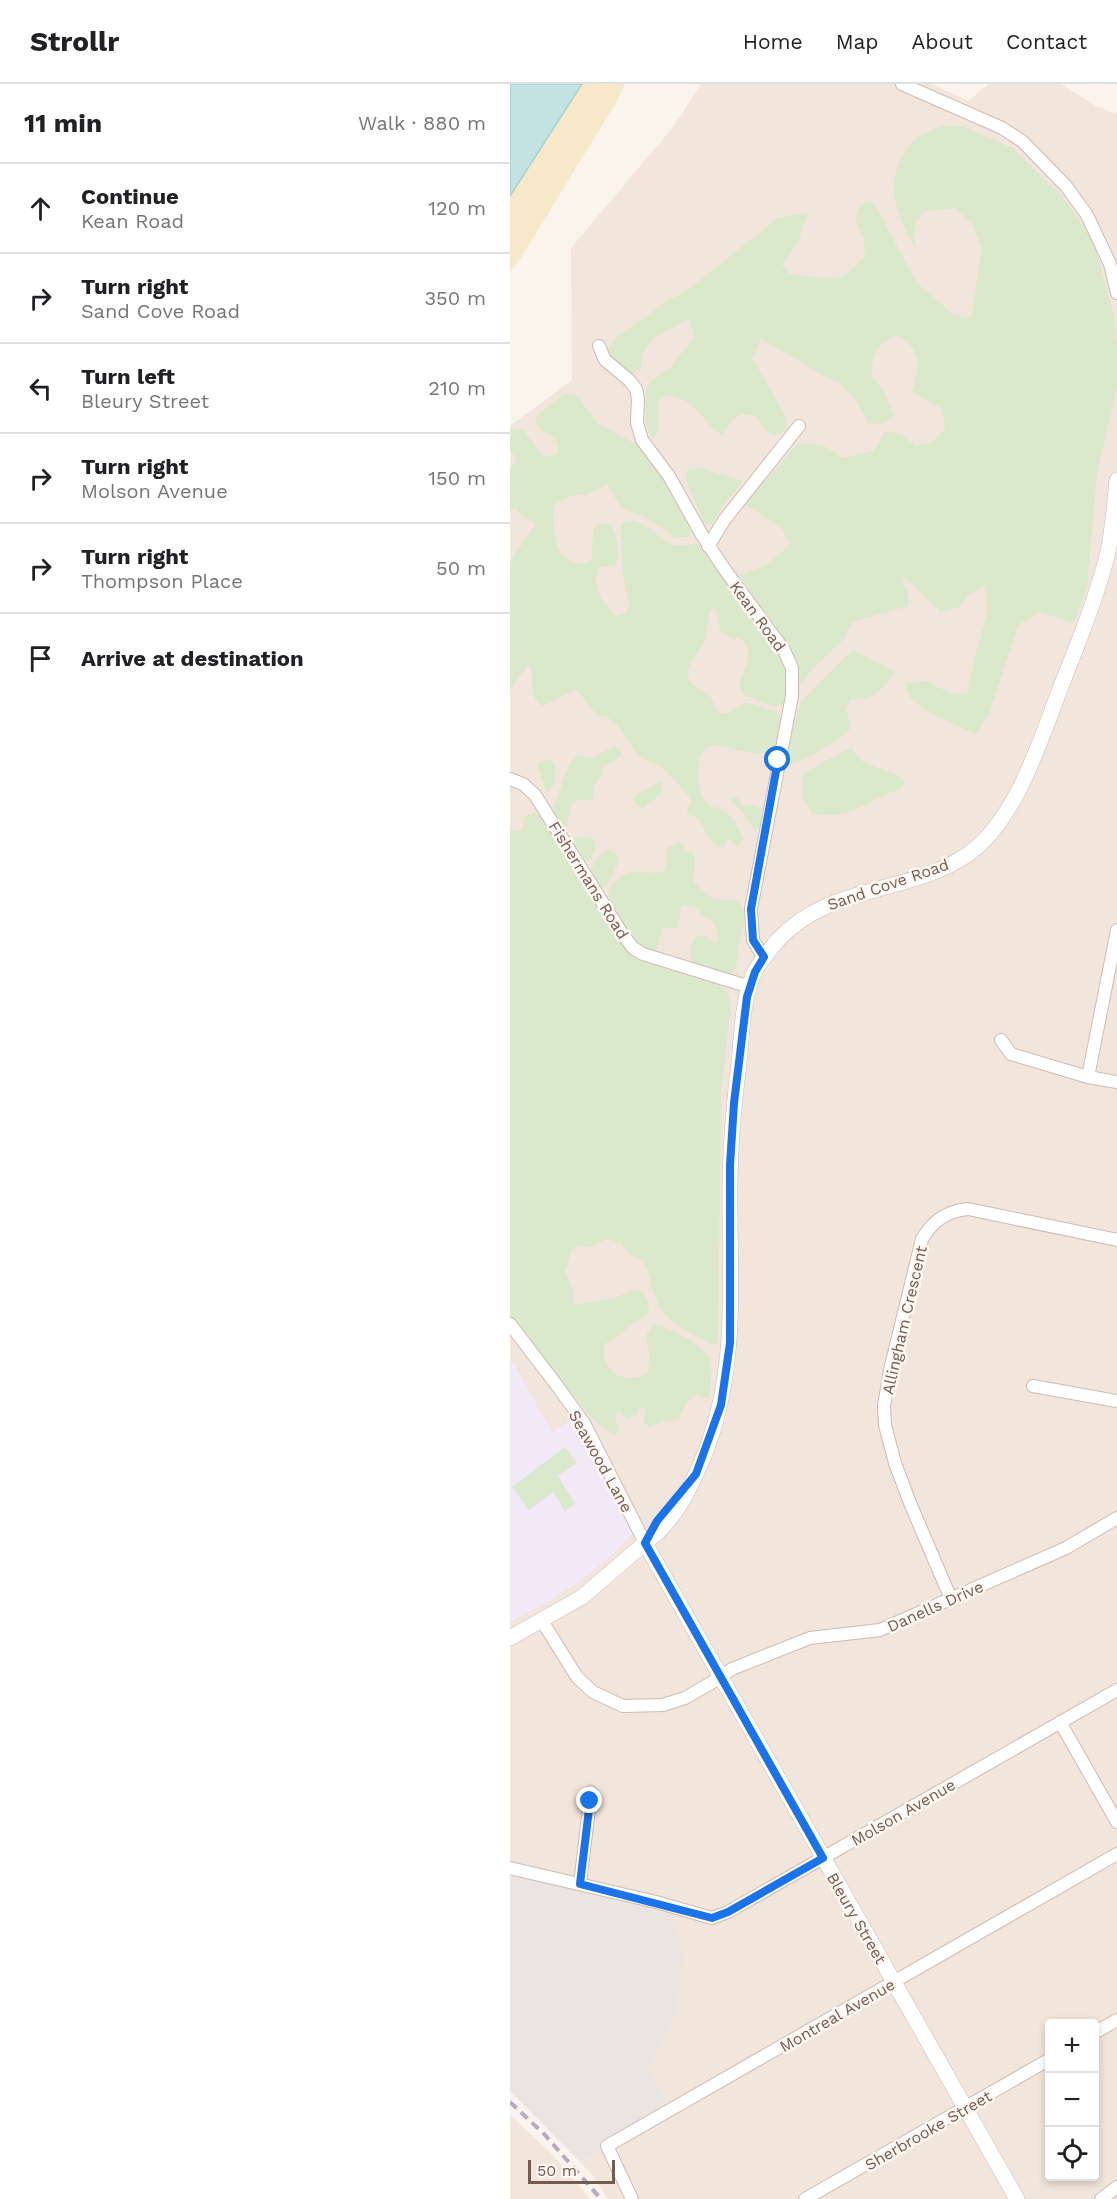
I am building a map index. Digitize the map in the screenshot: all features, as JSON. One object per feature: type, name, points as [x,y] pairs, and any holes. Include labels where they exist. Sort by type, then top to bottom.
[{"type":"street","points":[[902,84],[1002,128],[1022,141],[1066,186],[1087,215],[1110,264],[1117,293]]},
{"type":"street","name":"Kean Road","points":[[599,346],[605,360],[636,389],[637,423],[640,436],[669,476],[708,546],[790,662],[793,674],[792,696],[752,900],[753,940],[764,957]]},
{"type":"street","points":[[708,546],[719,527],[798,426]]},
{"type":"street","name":"Sand Cove Road","points":[[510,1638],[596,1587],[670,1520],[696,1474],[716,1423],[729,1357],[731,1143],[744,1016],[750,987],[764,957],[791,928],[812,912],[840,899],[937,871],[968,854],[995,829],[1027,773],[1092,606],[1110,541],[1117,480]]},
{"type":"street","name":"Fishermans Road","points":[[510,779],[523,784],[535,795],[633,948],[652,957],[750,987]]},
{"type":"street","points":[[1088,1077],[1117,930]]},
{"type":"street","points":[[1000,1040],[1011,1054],[1088,1077],[1117,1082]]},
{"type":"street","name":"Allingham Crescent","points":[[951,1599],[910,1503],[885,1425],[884,1406],[890,1370],[922,1239],[931,1225],[945,1215],[956,1210],[968,1209],[1117,1240]]},
{"type":"street","name":"Seawood Lane","points":[[510,1324],[584,1424],[645,1543]]},
{"type":"street","points":[[1033,1386],[1117,1401]]},
{"type":"street","name":"Danells Drive","points":[[542,1621],[577,1677],[593,1692],[623,1706],[663,1705],[685,1698],[732,1669],[810,1638],[880,1630],[1066,1548],[1117,1518]]},
{"type":"street","name":"Bleury Street","points":[[645,1543],[1017,2199]]},
{"type":"street","name":"Molson Avenue","points":[[510,1868],[712,1918],[728,1912],[1117,1689]]},
{"type":"street","points":[[1060,1722],[1117,1822]]},
{"type":"street","points":[[580,1884],[591,1792]]},
{"type":"street","name":"Montreal Avenue","points":[[632,2199],[607,2146],[1117,1854]]},
{"type":"street","points":[[1099,2031],[1117,2020]]},
{"type":"street","name":"Sherbrooke Street","points":[[805,2199],[1045,2063]]},
{"type":"street","points":[[1101,2199],[1117,2187]]},
{"type":"shaded area","points":[[701,84],[932,84],[968,101],[989,84],[1061,84],[1096,106],[1117,114],[1117,2199],[608,2199],[580,2162],[672,2109],[649,2069],[676,2016],[510,1868],[510,426],[572,380],[571,248],[674,126]]},
{"type":"shaded area","points":[[510,1361],[514,1364],[552,1432],[573,1420],[633,1533],[586,1577],[550,1601],[510,1622]]},
{"type":"shaded area","points":[[510,1868],[665,1904],[683,1953],[676,2016],[649,2069],[672,2109],[580,2162],[510,2091]]},
{"type":"shaded area","points":[[510,2115],[554,2156],[590,2199],[510,2199]]},
{"type":"green space","points":[[943,126],[962,126],[1012,148],[1061,195],[1093,240],[1113,311],[1117,342],[1117,387],[1097,473],[1087,587],[1074,623],[1040,612],[1018,625],[990,712],[975,734],[927,711],[910,698],[905,684],[925,681],[952,694],[967,693],[988,609],[985,585],[967,596],[959,607],[940,612],[910,581],[902,579],[908,595],[908,606],[852,622],[843,640],[813,668],[801,684],[788,645],[739,575],[767,564],[790,544],[782,529],[745,504],[798,443],[824,446],[844,458],[873,451],[886,431],[900,434],[916,446],[931,443],[945,429],[942,409],[912,392],[918,366],[911,347],[897,335],[879,347],[874,356],[872,377],[886,396],[894,418],[882,424],[868,423],[857,402],[840,383],[761,339],[752,358],[787,418],[785,431],[774,436],[765,430],[756,416],[742,414],[730,422],[722,435],[693,406],[666,395],[658,402],[659,429],[653,439],[646,424],[646,391],[651,381],[671,367],[694,337],[689,318],[654,338],[643,352],[641,367],[630,376],[615,365],[607,351],[616,338],[664,303],[688,290],[778,218],[807,213],[799,240],[782,265],[790,274],[823,278],[845,276],[865,256],[864,238],[855,219],[859,205],[870,201],[878,210],[916,282],[954,315],[971,318],[982,249],[972,224],[956,208],[925,211],[916,220],[914,237],[917,251],[901,220],[895,198],[895,176],[907,148],[916,139]]},
{"type":"green space","points":[[571,394],[578,397],[597,423],[639,446],[652,459],[692,531],[688,537],[676,537],[645,517],[621,508],[607,484],[586,495],[569,496],[554,506],[554,531],[561,555],[576,563],[585,564],[592,560],[593,529],[599,524],[610,524],[615,533],[618,557],[614,566],[599,567],[596,581],[602,599],[615,616],[626,613],[629,607],[623,568],[622,522],[636,521],[674,545],[698,544],[705,550],[775,645],[788,669],[785,705],[769,705],[742,693],[739,684],[748,659],[747,647],[738,637],[734,640],[720,631],[716,610],[713,608],[710,611],[705,639],[688,671],[691,682],[710,697],[719,713],[732,712],[750,703],[774,711],[781,719],[777,742],[768,752],[757,754],[711,746],[703,750],[699,762],[700,791],[709,805],[726,812],[735,822],[743,839],[739,846],[735,846],[726,839],[723,848],[714,844],[700,819],[688,814],[687,810],[691,802],[687,794],[661,767],[638,754],[617,725],[605,716],[598,716],[576,689],[543,706],[533,694],[532,668],[528,664],[510,691],[510,562],[536,524],[522,516],[517,509],[510,510],[510,469],[517,459],[510,450],[510,430],[523,429],[542,456],[557,454],[556,441],[539,428],[535,417],[563,395]]},
{"type":"green space","points":[[700,468],[743,481],[722,507],[712,524],[705,524],[686,480],[687,470]]},
{"type":"green space","points":[[852,650],[895,671],[877,693],[866,698],[850,700],[846,710],[851,728],[843,735],[818,752],[781,769],[801,702]]},
{"type":"green space","points":[[614,747],[621,749],[621,756],[603,768],[602,774],[594,785],[593,799],[577,800],[572,803],[564,830],[553,815],[553,810],[567,769],[577,755],[591,758]]},
{"type":"green space","points":[[851,748],[864,763],[895,774],[905,782],[901,789],[848,812],[833,815],[812,814],[803,797],[803,774]]},
{"type":"green space","points":[[548,759],[554,763],[555,775],[554,784],[547,793],[538,767],[539,763]]},
{"type":"green space","points":[[663,780],[661,793],[644,808],[637,806],[634,799],[636,795]]},
{"type":"green space","points":[[738,798],[742,806],[754,805],[762,810],[757,831],[740,809],[732,803],[731,799]]},
{"type":"green space","points":[[534,813],[543,817],[622,943],[714,981],[727,992],[731,1004],[721,1094],[718,1342],[711,1344],[694,1335],[664,1313],[655,1297],[644,1261],[628,1253],[621,1243],[607,1239],[570,1251],[565,1271],[572,1287],[574,1305],[613,1299],[628,1292],[641,1290],[646,1298],[648,1314],[604,1344],[606,1362],[616,1374],[631,1378],[647,1373],[650,1360],[646,1335],[654,1325],[660,1325],[688,1339],[703,1350],[709,1358],[711,1367],[708,1398],[697,1395],[690,1397],[678,1419],[660,1422],[650,1427],[644,1423],[645,1410],[643,1407],[638,1409],[636,1415],[628,1419],[617,1412],[615,1419],[619,1430],[614,1435],[592,1418],[510,1318],[510,830],[519,831],[524,826],[523,820],[527,815]]},
{"type":"green space","points":[[591,837],[595,844],[594,852],[583,864],[571,841],[573,838]]},
{"type":"green space","points":[[679,843],[684,844],[683,851],[694,853],[695,866],[692,879],[694,882],[709,897],[736,901],[742,909],[744,921],[736,964],[734,970],[728,974],[697,964],[691,959],[690,946],[695,938],[704,935],[714,943],[719,940],[714,922],[700,915],[701,909],[682,905],[677,928],[663,927],[657,948],[652,952],[633,942],[610,905],[609,893],[616,881],[628,873],[655,873],[665,870],[668,847]]},
{"type":"green space","points":[[610,849],[617,855],[619,863],[600,890],[592,879],[591,873],[600,857]]},
{"type":"green space","points":[[565,1447],[577,1463],[558,1476],[575,1504],[565,1511],[553,1492],[529,1510],[512,1487]]},
{"type":"sand","points":[[582,84],[625,84],[617,101],[510,272],[510,196]]},
{"type":"water","points":[[510,84],[582,84],[510,196]]},
{"type":"railway","points":[[510,2102],[545,2135],[601,2199]]},
{"type":"route","points":[[590,1801],[580,1884],[665,1904],[712,1918],[728,1912],[823,1858],[645,1543],[657,1521],[696,1474],[716,1423],[725,1386],[730,1343],[730,1165],[734,1103],[747,997],[755,972],[764,957],[753,940],[751,909],[778,760]]}]
